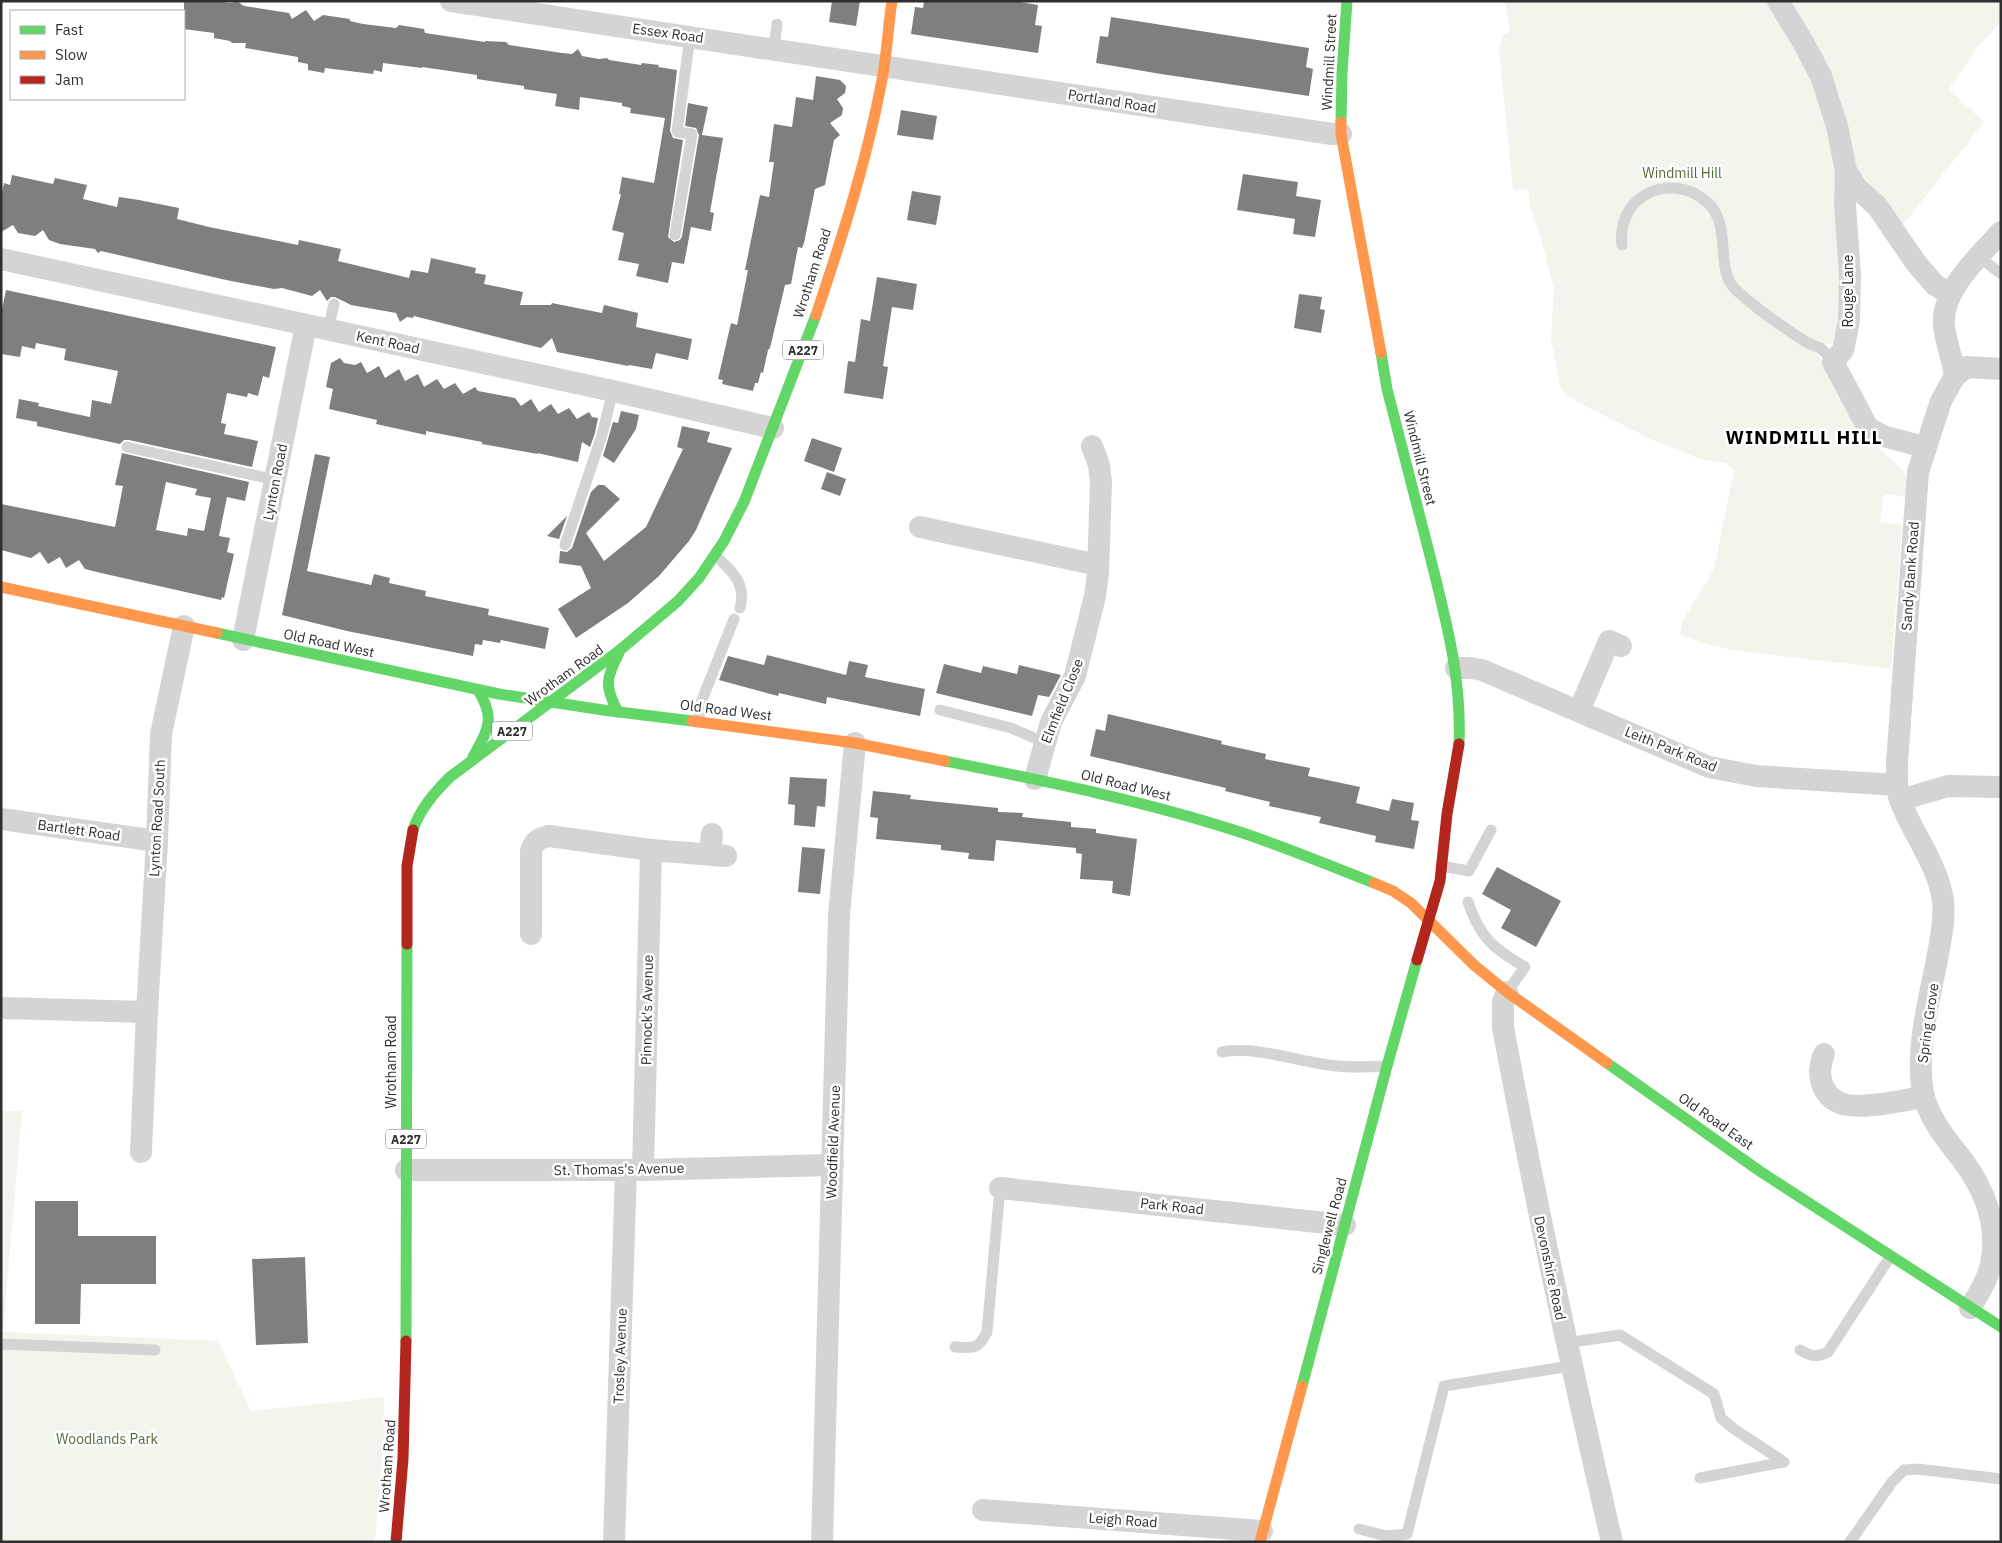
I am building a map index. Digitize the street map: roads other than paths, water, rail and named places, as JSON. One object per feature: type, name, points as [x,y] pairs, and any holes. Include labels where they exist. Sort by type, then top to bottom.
[{"type":"main road","name":"Wrotham Road","points":[[396,1542],[405,1428],[406,942],[409,850],[414,826],[424,808],[439,790],[472,758],[552,703],[619,653],[679,601],[716,556],[738,516],[798,365],[852,198],[866,148],[884,66],[892,1]]},
{"type":"main road","name":"Windmill Street","points":[[1347,1],[1342,73],[1341,134],[1387,389],[1446,620],[1456,668],[1460,716],[1458,744],[1447,814],[1440,881],[1429,920]]},
{"type":"main road","name":"Old Road West","points":[[1,587],[478,690],[552,703],[855,743],[1035,778],[1149,806],[1242,833],[1314,858],[1390,890],[1411,903],[1429,920]]},
{"type":"main road","name":"A227","points":[[618,712],[610,699],[606,686],[607,676],[619,653]]},
{"type":"main road","name":"A227","points":[[472,758],[490,722],[489,705],[478,690]]},
{"type":"main road","name":"Old Road East","points":[[1429,920],[1474,965],[1508,992],[1760,1172],[2001,1327]]},
{"type":"main road","name":"Singlewell Road","points":[[1261,1536],[1387,1066],[1429,920]]},
{"type":"street","name":"Essex Road","points":[[451,1],[884,66]]},
{"type":"street","name":"Rouge Lane","points":[[1778,1],[1821,76],[1837,126],[1846,171],[1844,204],[1850,275],[1850,321],[1844,350],[1833,362]]},
{"type":"street","name":"Portland Road","points":[[884,66],[1341,134]]},
{"type":"street","name":"Rouge Lane","points":[[1846,171],[1858,188],[1877,206],[1916,263],[1935,284],[1950,294]]},
{"type":"street","points":[[2001,232],[1979,256],[1950,294],[1945,309],[1944,325],[1955,376],[1967,367],[2001,369]]},
{"type":"street","name":"Kent Road","points":[[1,259],[612,391],[773,428]]},
{"type":"street","name":"Lynton Road","points":[[243,640],[306,325]]},
{"type":"street","points":[[1833,362],[1868,428],[1883,436],[1924,447]]},
{"type":"street","name":"Sandy Bank Road","points":[[1899,792],[1897,751],[1917,483],[1924,447],[1940,401],[1955,376]]},
{"type":"street","name":"Elmfield Close","points":[[1035,778],[1051,722],[1077,669],[1097,586],[1101,476],[1092,446]]},
{"type":"street","points":[[920,527],[1098,565]]},
{"type":"street","name":"Lynton Road South","points":[[141,1152],[161,734],[184,626]]},
{"type":"street","points":[[1579,710],[1608,641]]},
{"type":"street","name":"Leith Park Road","points":[[1456,668],[1482,670],[1709,767],[1729,772],[1899,792],[1948,786],[2001,786]]},
{"type":"street","name":"Woodfield Avenue","points":[[822,1542],[840,915],[855,743]]},
{"type":"street","name":"Spring Grove","points":[[1899,792],[1933,869],[1943,903],[1941,936],[1922,1042],[1921,1074],[1924,1096],[1939,1128],[1980,1185],[1991,1217],[1997,1247],[1980,1292],[1970,1308]]},
{"type":"street","name":"Bartlett Road","points":[[1,819],[157,841]]},
{"type":"street","points":[[531,934],[531,851],[533,843],[540,838],[549,836],[651,850],[716,848]]},
{"type":"street","name":"Pinnock's Avenue","points":[[634,1170],[651,850]]},
{"type":"street","name":"Devonshire Road","points":[[1508,992],[1503,1002],[1504,1027],[1532,1184],[1571,1366],[1612,1542]]},
{"type":"street","points":[[1,1008],[147,1012]]},
{"type":"street","points":[[1824,1054],[1820,1066],[1821,1085],[1825,1091],[1844,1104],[1858,1106],[1924,1096]]},
{"type":"street","name":"St. Thomas's Avenue","points":[[406,1170],[634,1170],[833,1165]]},
{"type":"street","name":"Trosley Avenue","points":[[614,1542],[634,1170]]},
{"type":"street","name":"Park Road","points":[[1000,1188],[1345,1225]]},
{"type":"street","name":"Leigh Road","points":[[983,1510],[1261,1536]]},
{"type":"lane","points":[[774,49],[777,24]]},
{"type":"lane","points":[[675,235],[692,134],[677,132],[690,37]]},
{"type":"lane","points":[[1622,245],[1621,237],[1624,219],[1631,207],[1642,196],[1655,190],[1671,188],[1682,188],[1698,195],[1709,203],[1721,223],[1726,271],[1734,288],[1806,342],[1822,348],[1833,362]]},
{"type":"lane","points":[[1979,256],[2001,274]]},
{"type":"lane","points":[[328,330],[334,304]]},
{"type":"lane","points":[[565,545],[604,429],[612,391]]},
{"type":"lane","points":[[127,447],[276,480]]},
{"type":"lane","points":[[716,556],[732,571],[740,584],[742,595],[740,608]]},
{"type":"lane","points":[[698,722],[700,705],[734,619]]},
{"type":"lane","points":[[940,710],[1010,728],[1044,742]]},
{"type":"lane","points":[[1441,866],[1469,871],[1492,830]]},
{"type":"lane","points":[[1468,902],[1474,922],[1486,938],[1500,953],[1525,968],[1508,992]]},
{"type":"lane","points":[[1222,1052],[1238,1050],[1258,1051],[1328,1065],[1348,1067],[1387,1066]]},
{"type":"lane","points":[[955,1347],[974,1348],[981,1343],[987,1332],[1000,1188]]},
{"type":"lane","points":[[1800,1350],[1810,1356],[1820,1356],[1828,1352],[1890,1257]]},
{"type":"lane","points":[[1566,1343],[1620,1335],[1714,1394],[1720,1418],[1784,1462],[1700,1478]]},
{"type":"lane","points":[[1,1344],[155,1350]]},
{"type":"lane","points":[[1359,1529],[1386,1536],[1407,1534],[1444,1386],[1571,1366]]},
{"type":"lane","points":[[1850,1542],[1880,1498],[1904,1470],[1918,1468],[2001,1479]]},
{"type":"district","name":"WINDMILL HILL","points":[[1804,437]]},
{"type":"park label","name":"Windmill Hill","points":[[1682,173]]},
{"type":"park label","name":"Woodlands Park","points":[[107,1439]]}]
